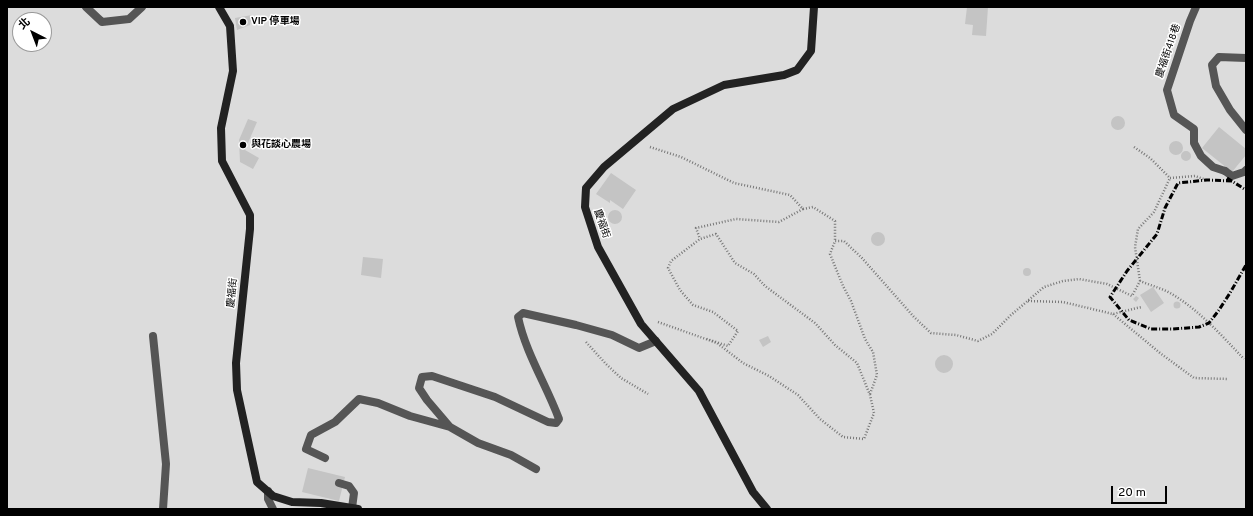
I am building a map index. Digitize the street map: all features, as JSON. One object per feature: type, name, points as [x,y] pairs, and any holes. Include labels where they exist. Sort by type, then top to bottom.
[{"type":"street","points":[[86,7],[102,22],[129,19],[142,7]]},
{"type":"street","name":"慶福街","points":[[219,7],[230,26],[233,71],[221,128],[222,161],[250,215],[250,229],[236,363],[237,390],[257,482],[273,496],[292,502],[321,503],[354,509]]},
{"type":"street","name":"慶福街","points":[[767,509],[753,492],[699,391],[640,324],[598,247],[585,207],[586,188],[604,167],[673,109],[724,85],[784,75],[797,70],[811,51],[814,7]]},
{"type":"street","name":"慶福街418巷","points":[[1196,7],[1167,90],[1174,115],[1194,129],[1194,143],[1201,156],[1213,167],[1225,171],[1232,176],[1246,170]]},
{"type":"street","points":[[1246,58],[1219,57],[1212,65],[1216,86],[1230,110],[1246,130]]},
{"type":"street","points":[[450,427],[427,400],[419,388],[422,377],[432,376],[495,397],[548,422],[556,423],[559,419],[538,374],[520,327],[518,317],[524,313],[612,335],[639,348],[656,341]]},
{"type":"street","points":[[153,336],[166,464],[163,509]]},
{"type":"street","points":[[325,458],[306,450],[311,435],[335,422],[359,399],[378,403],[410,416],[450,427],[478,443],[511,454],[536,469]]},
{"type":"street","points":[[339,483],[349,486],[354,493],[354,509]]},
{"type":"street","points":[[268,491],[268,499],[272,509]]},
{"type":"path","points":[[634,141],[681,157],[734,182],[790,195],[803,209]]},
{"type":"path","points":[[1134,148],[1150,158],[1170,178],[1195,176],[1211,180]]},
{"type":"path","points":[[835,240],[844,241],[862,258],[914,317],[931,333],[956,335],[978,341],[992,334],[1044,287],[1063,281],[1079,279],[1107,284],[1132,296],[1140,281],[1135,247],[1138,229],[1154,212],[1170,178]]},
{"type":"path","points":[[700,238],[696,228],[736,219],[779,222],[803,209],[813,207],[835,221],[835,240],[830,254],[851,301],[865,339],[873,352],[877,375],[870,395]]},
{"type":"path","points":[[636,316],[707,340],[716,343],[743,363],[769,376],[798,395],[820,419],[843,437],[864,439],[874,413],[870,395],[857,363],[835,345],[815,322],[765,286],[754,274],[735,263],[716,234],[700,238],[671,261],[668,268],[680,290],[693,305],[713,312],[738,331],[728,346],[707,340]]},
{"type":"path","points":[[1140,281],[1174,295],[1222,335],[1244,359]]},
{"type":"path","points":[[1028,301],[1063,302],[1113,314],[1154,348],[1194,378],[1228,379]]},
{"type":"path","points":[[1113,314],[1142,307]]},
{"type":"path","points":[[570,324],[606,364],[621,378],[648,394]]},
{"type":"shaded area","points":[[7,7],[1246,7],[1246,509],[7,509]]},
{"type":"building","points":[[967,7],[988,7],[986,36],[972,35],[973,25],[965,24]]},
{"type":"building","name":"VIP 停車場","points":[[252,15],[250,25],[237,30],[235,18]]},
{"type":"building","points":[[1115,116],[1121,116],[1125,120],[1125,126],[1121,130],[1115,130],[1111,126],[1111,120]]},
{"type":"building","name":"與花談心農場","points":[[248,119],[257,122],[245,150],[259,158],[253,169],[240,162],[239,140]]},
{"type":"building","points":[[1219,127],[1246,149],[1246,155],[1232,172],[1202,148]]},
{"type":"building","points":[[1176,141],[1181,143],[1183,148],[1181,153],[1176,155],[1171,153],[1169,148],[1171,143]]},
{"type":"building","points":[[1184,151],[1188,151],[1190,152],[1190,160],[1184,161],[1181,158],[1181,154]]},
{"type":"building","points":[[611,173],[636,190],[623,209],[610,200],[610,203],[596,194]]},
{"type":"building","points":[[615,210],[620,212],[622,217],[620,222],[615,224],[610,222],[608,217],[610,212]]},
{"type":"building","points":[[875,232],[881,232],[885,236],[885,242],[881,246],[875,246],[871,242],[871,236]]},
{"type":"building","points":[[363,257],[383,259],[381,278],[361,275]]},
{"type":"building","points":[[1027,268],[1030,269],[1030,275],[1027,276],[1024,275],[1023,272],[1024,269]]},
{"type":"building","points":[[1153,287],[1164,303],[1151,312],[1140,295]]},
{"type":"building","points":[[1136,296],[1139,298],[1136,302],[1133,299]]},
{"type":"building","points":[[1177,302],[1180,305],[1177,308],[1174,305]]},
{"type":"building","points":[[768,336],[771,342],[763,347],[759,340]]},
{"type":"building","points":[[944,355],[950,358],[953,364],[950,370],[944,373],[938,370],[935,364],[938,358]]},
{"type":"building","points":[[308,468],[345,477],[339,501],[302,492]]},
{"type":"railway","points":[[1227,178],[1246,190]]},
{"type":"railway","points":[[1232,181],[1207,180],[1178,183],[1165,208],[1157,234],[1127,271],[1110,297],[1129,320],[1151,329],[1199,327],[1209,323],[1219,310],[1246,265]]},
{"type":"place","name":"VIP 停車場","points":[[243,22]]},
{"type":"place","name":"與花談心農場","points":[[243,145]]}]
